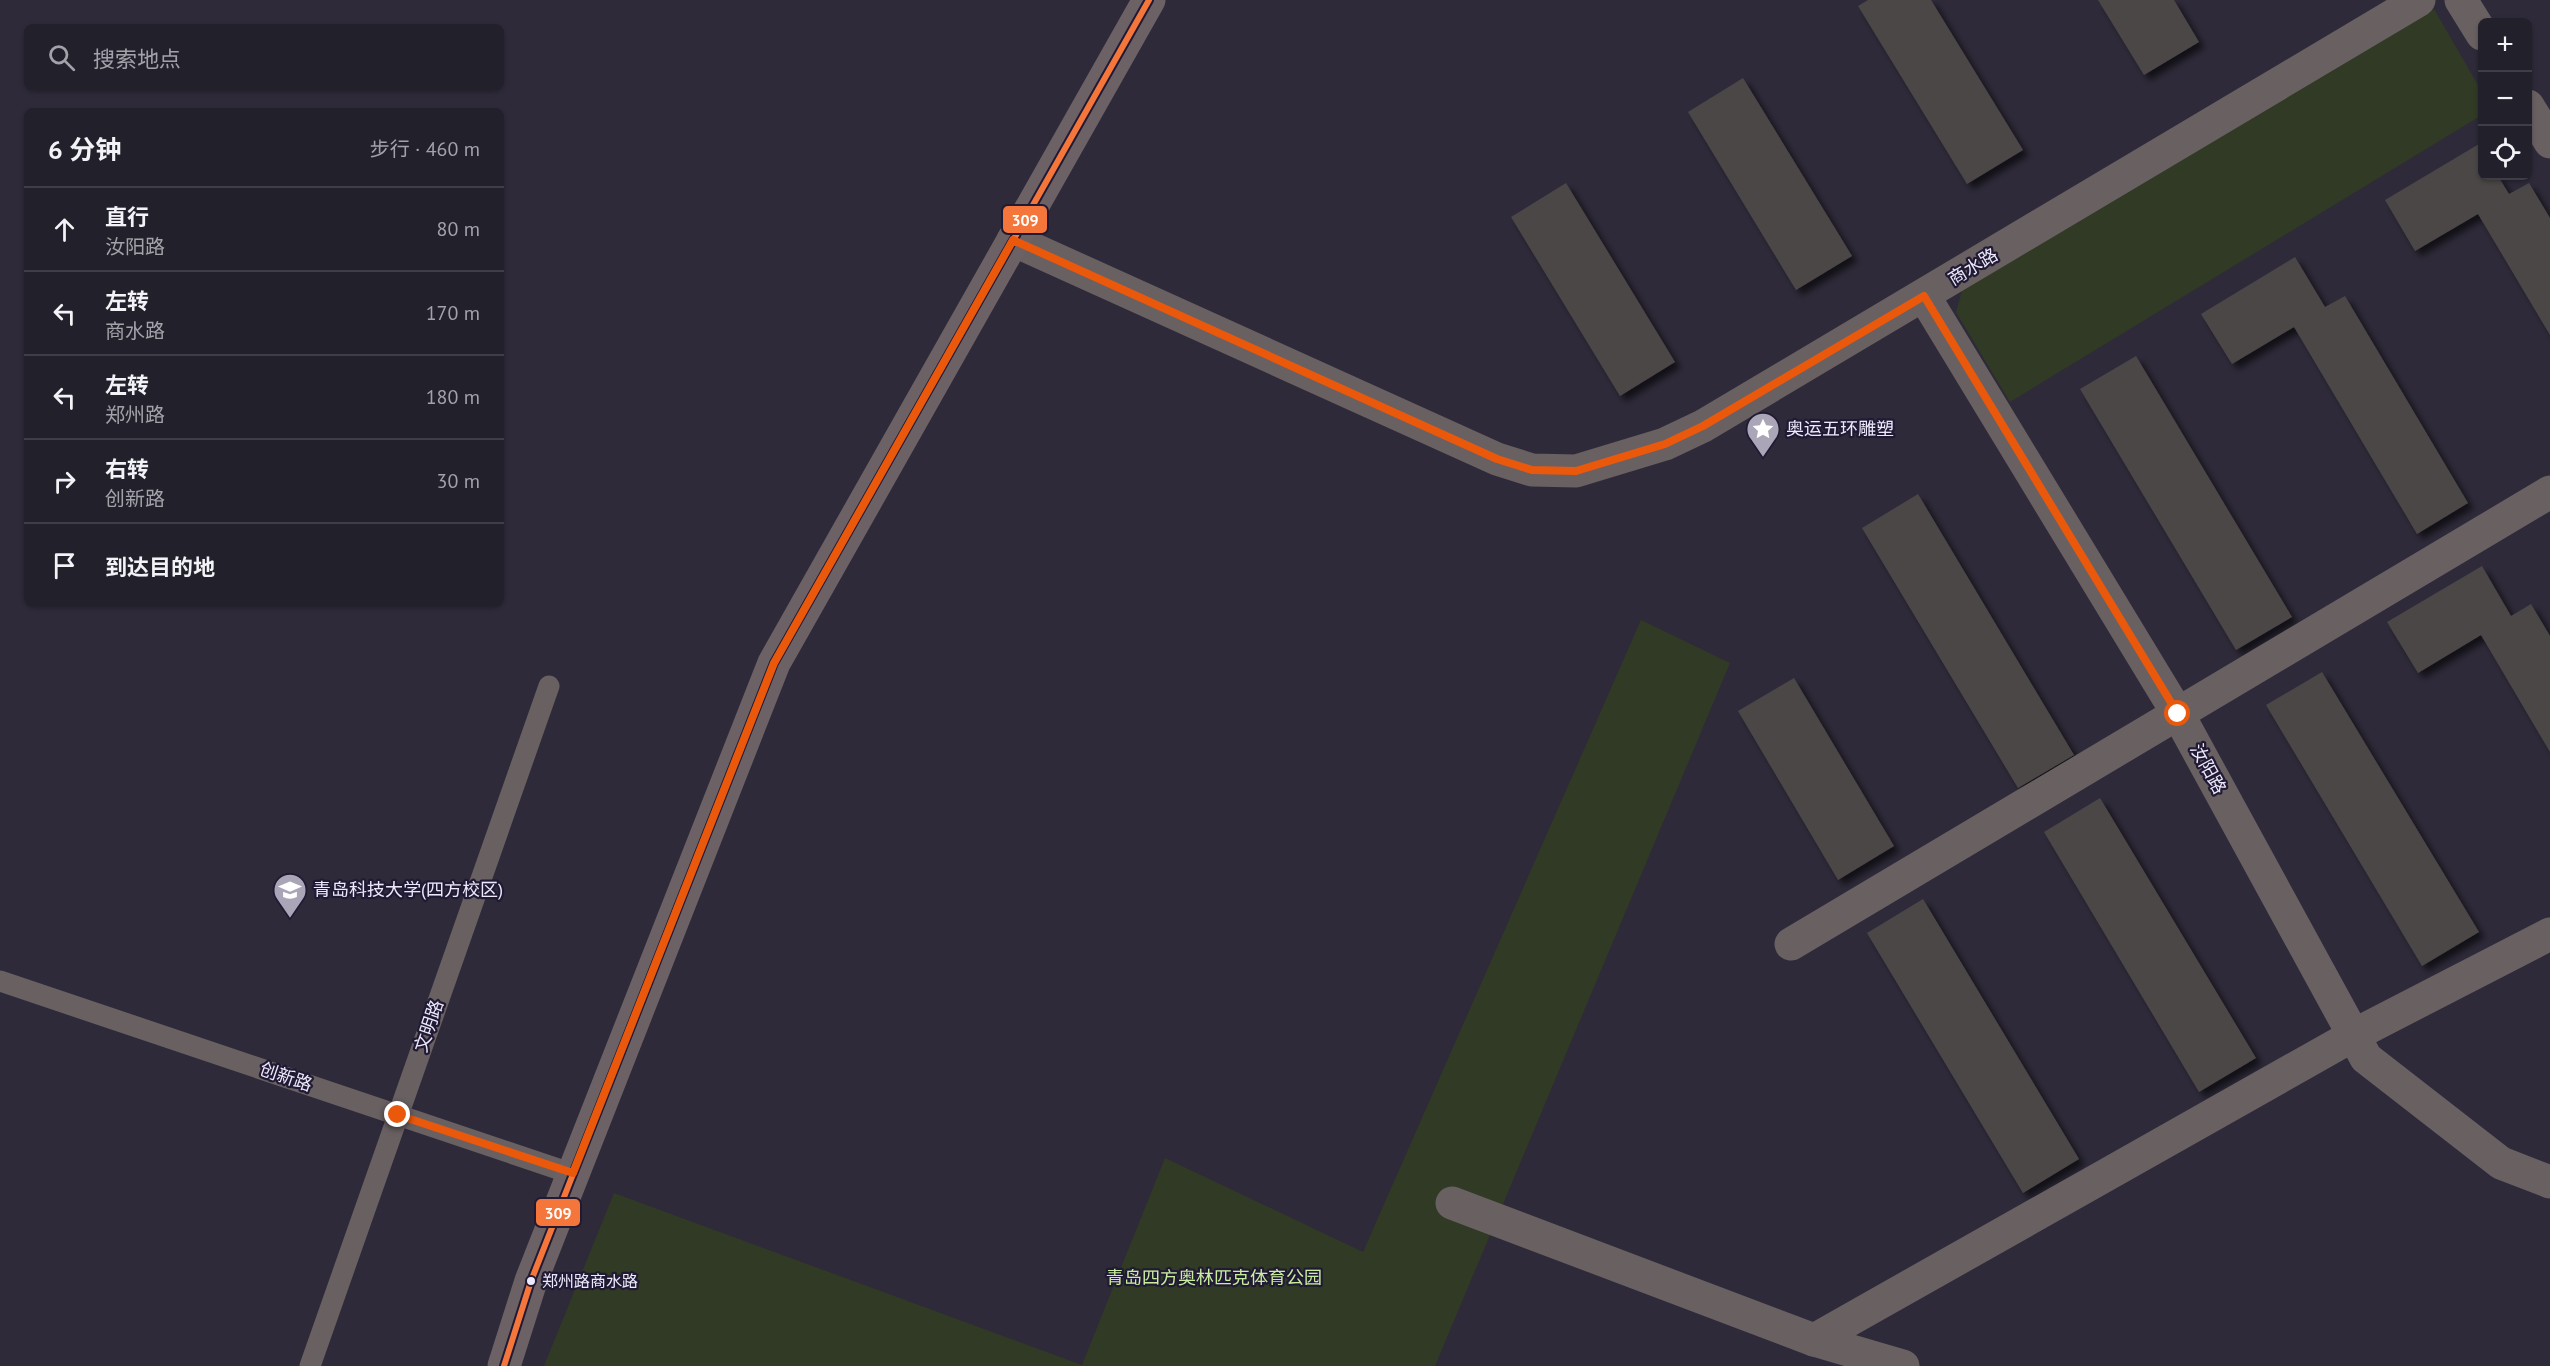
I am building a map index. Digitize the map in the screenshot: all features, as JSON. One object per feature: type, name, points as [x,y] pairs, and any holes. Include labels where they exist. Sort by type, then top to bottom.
[{"type":"main road","points":[[504,1366],[531,1281],[774,663],[1149,0]]},
{"type":"street","name":"商水路","points":[[1013,240],[1497,459],[1532,470],[1576,471],[1665,444],[1703,426],[2419,0]]},
{"type":"street","points":[[2461,0],[2478,28]]},
{"type":"street","points":[[2532,113],[2550,142]]},
{"type":"street","name":"汝阳路","points":[[1924,296],[2178,714],[2366,1058],[2501,1163],[2550,1182]]},
{"type":"street","points":[[1791,944],[2550,492]]},
{"type":"street","points":[[1814,1340],[2354,1035],[2550,934]]},
{"type":"street","points":[[1452,1203],[1814,1340],[1903,1366]]},
{"type":"lane","name":"文明路","points":[[310,1366],[549,686]]},
{"type":"lane","name":"创新路","points":[[0,981],[573,1173]]},
{"type":"green space","points":[[2434,9],[2478,85],[2478,117],[2010,402],[1956,312],[1963,287]]},
{"type":"green space","name":"青岛四方奥林匹克体育公园","points":[[1641,620],[1730,663],[1435,1366],[544,1366],[614,1193],[1082,1365],[1165,1158],[1363,1252]]},
{"type":"building","points":[[1868,0],[1931,0],[2023,150],[1967,184],[1858,6]]},
{"type":"building","points":[[2098,0],[2174,0],[2199,42],[2144,75]]},
{"type":"building","points":[[1743,78],[1852,256],[1796,290],[1688,112]]},
{"type":"building","points":[[2478,145],[2478,180],[2500,180],[2509,194],[2529,183],[2550,218],[2550,335],[2478,214],[2415,251],[2385,200]]},
{"type":"building","points":[[1566,183],[1675,362],[1620,396],[1511,217]]},
{"type":"building","points":[[2295,257],[2325,307],[2345,296],[2468,503],[2417,534],[2294,327],[2232,364],[2201,314]]},
{"type":"building","points":[[2136,356],[2292,617],[2236,650],[2080,389]]},
{"type":"building","points":[[1918,494],[2074,755],[2018,788],[1862,528]]},
{"type":"building","points":[[2482,566],[2511,616],[2531,604],[2550,636],[2550,752],[2481,635],[2418,673],[2387,622]]},
{"type":"building","points":[[2322,672],[2479,932],[2422,966],[2266,705]]},
{"type":"building","points":[[1794,678],[1894,846],[1838,880],[1738,711]]},
{"type":"building","points":[[2100,798],[2256,1058],[2199,1092],[2044,832]]},
{"type":"building","points":[[1923,899],[2079,1159],[2023,1193],[1867,933]]},
{"type":"transit line","name":"309","points":[[504,1366],[531,1281],[774,663],[1149,0]]},
{"type":"place","name":"奥运五环雕塑","points":[[1763,458]]},
{"type":"place","name":"青岛科技大学(四方校区)","points":[[290,919]]},
{"type":"place","name":"郑州路商水路","points":[[531,1281]]},
{"type":"route","points":[[398,1115],[573,1173],[774,663],[1013,240],[1497,459],[1532,470],[1576,471],[1665,444],[1703,426],[1924,296],[2178,714]]}]
